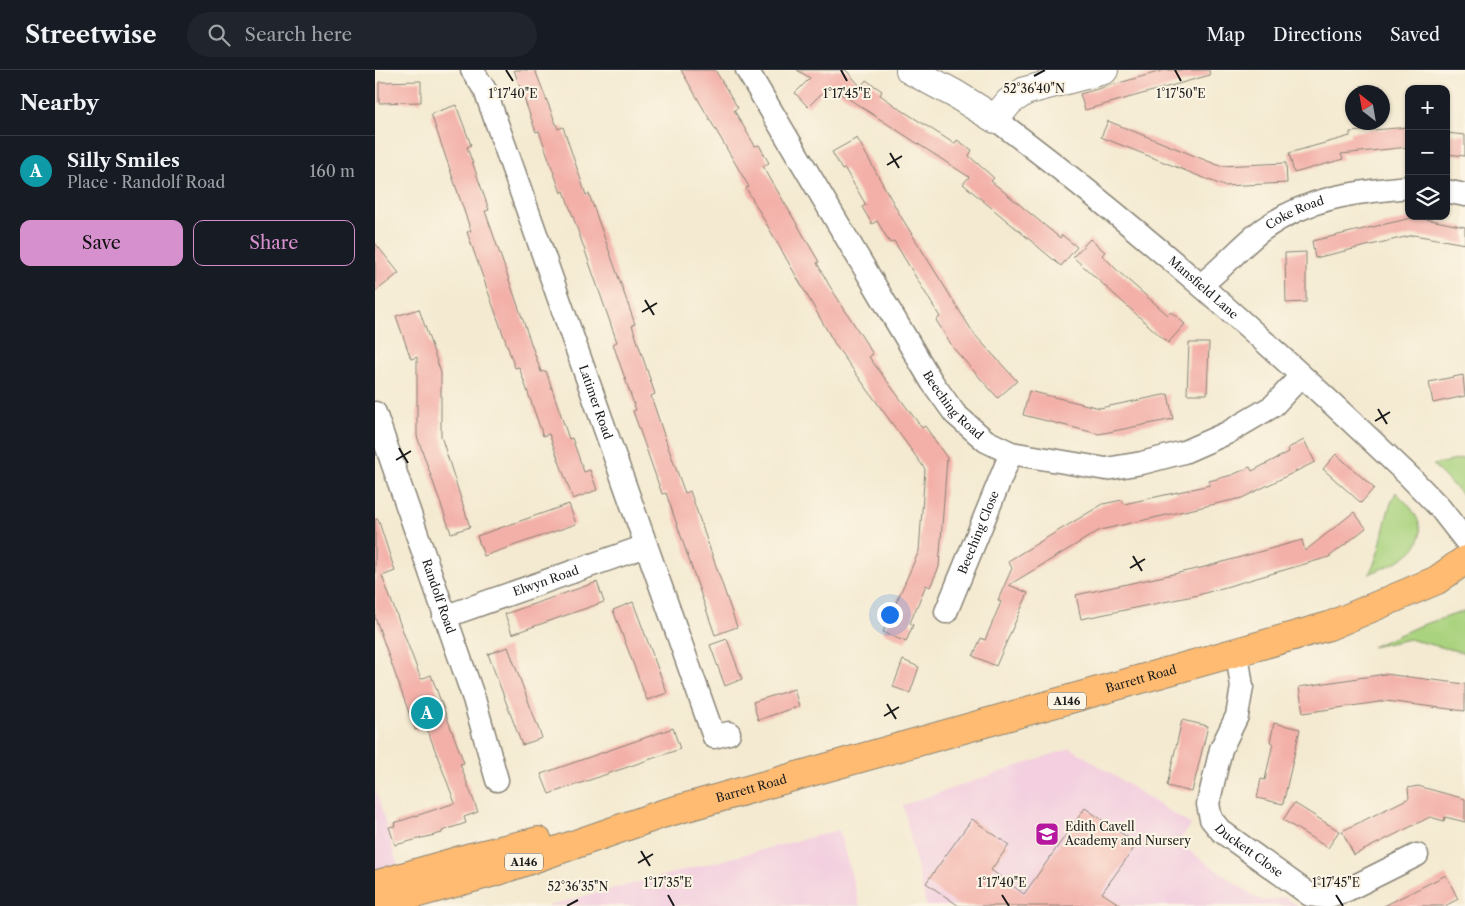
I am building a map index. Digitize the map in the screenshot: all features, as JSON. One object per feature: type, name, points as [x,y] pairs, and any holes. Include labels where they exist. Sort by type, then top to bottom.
[{"type":"highway","name":"Barrett Road","points":[[375,905],[498,871],[662,814],[1329,626],[1437,580],[1465,560]]},
{"type":"highway","name":"Barrett Road","points":[[375,885],[479,855],[662,814]]},
{"type":"street","name":"Latimer Road","points":[[472,70],[485,90],[712,737]]},
{"type":"street","name":"Beeching Road","points":[[747,70],[932,382],[955,414],[986,441],[1011,453],[1106,469],[1142,463],[1184,452],[1227,433],[1273,406],[1301,376]]},
{"type":"street","points":[[995,119],[1009,102],[1025,91],[1104,70]]},
{"type":"street","name":"Mansfield Lane","points":[[919,72],[995,119],[1045,156],[1201,284],[1409,476],[1440,508],[1465,540]]},
{"type":"street","name":"Coke Road","points":[[1201,284],[1218,272],[1262,230],[1306,206],[1345,193],[1405,187]]},
{"type":"street","points":[[1450,192],[1465,195]]},
{"type":"street","name":"Randolf Road","points":[[375,413],[401,484],[444,617],[474,699],[497,780]]},
{"type":"street","name":"Beeching Close","points":[[946,612],[1011,453]]},
{"type":"street","name":"Elwyn Road","points":[[444,617],[646,546]]},
{"type":"street","name":"Duckett Close","points":[[1237,652],[1242,687],[1237,716],[1221,750],[1208,804],[1211,819],[1221,831],[1297,888],[1310,895],[1326,897],[1347,890],[1417,855]]},
{"type":"shaded area","name":"Edith Cavell Academy and Nursery","points":[[1071,748],[1191,825],[1178,843],[1252,895],[1263,901],[1285,897],[1298,906],[926,906],[903,805]]},
{"type":"shaded area","points":[[375,787],[399,870],[375,875]]},
{"type":"shaded area","points":[[839,830],[860,906],[546,906]]},
{"type":"green space","points":[[1465,458],[1465,498],[1433,465]]},
{"type":"green space","points":[[1396,492],[1414,513],[1420,525],[1420,536],[1416,545],[1400,560],[1369,574],[1378,554],[1388,512]]},
{"type":"green space","points":[[1465,611],[1465,653],[1409,639],[1372,647],[1419,626]]},
{"type":"building","points":[[514,70],[535,70],[558,129],[563,127],[586,195],[589,194],[635,324],[632,325],[655,394],[651,396],[668,447],[685,493],[690,491],[737,627],[715,635],[666,493],[662,494],[633,411],[636,410],[613,344],[617,342],[564,191],[561,193],[539,131],[536,132]]},
{"type":"building","points":[[681,70],[715,70],[738,108],[734,110],[755,146],[759,145],[769,163],[763,166],[819,262],[817,263],[829,285],[873,354],[869,357],[922,428],[925,426],[947,458],[939,567],[930,587],[926,585],[910,623],[913,625],[906,642],[883,632],[919,551],[925,469],[836,346],[746,188],[749,187]]},
{"type":"building","points":[[797,70],[846,70],[861,87],[866,80],[882,91],[880,95],[900,109],[955,144],[957,140],[972,150],[969,156],[994,178],[991,181],[1060,238],[1062,235],[1077,247],[1061,266],[963,184],[969,177],[829,86],[808,107],[795,93],[810,78]]},
{"type":"building","points":[[1165,70],[1209,70],[1210,75],[1085,110],[1080,94]]},
{"type":"building","points":[[421,81],[421,102],[379,103],[379,82]]},
{"type":"building","points":[[456,105],[471,145],[467,147],[489,210],[485,211],[541,372],[546,371],[569,439],[572,438],[584,472],[590,470],[597,490],[573,499],[549,434],[543,436],[519,367],[515,368],[467,232],[471,231],[431,114]]},
{"type":"building","points":[[1108,121],[1220,166],[1286,163],[1287,183],[1224,186],[1101,137]]},
{"type":"building","points":[[1405,127],[1405,147],[1341,154],[1343,159],[1294,173],[1289,153],[1350,136],[1350,132]]},
{"type":"building","points":[[1450,133],[1465,135],[1465,156],[1450,154]]},
{"type":"building","points":[[857,138],[900,215],[974,334],[1017,381],[998,398],[954,349],[936,320],[940,317],[894,241],[890,243],[877,221],[872,224],[862,207],[866,205],[845,169],[842,170],[832,152]]},
{"type":"building","points":[[1405,220],[1431,220],[1465,227],[1465,244],[1414,235],[1315,258],[1312,241]]},
{"type":"building","points":[[1090,239],[1105,252],[1102,255],[1120,273],[1168,315],[1171,312],[1185,324],[1168,343],[1073,257]]},
{"type":"building","points":[[375,243],[399,273],[375,292]]},
{"type":"building","points":[[1306,252],[1306,302],[1286,303],[1285,253]]},
{"type":"building","points":[[419,309],[441,373],[441,436],[470,527],[451,533],[417,436],[417,357],[411,359],[396,316]]},
{"type":"building","points":[[1189,343],[1209,343],[1207,394],[1187,394]]},
{"type":"building","points":[[1463,375],[1465,396],[1433,403],[1429,382]]},
{"type":"building","points":[[1029,391],[1100,408],[1168,394],[1173,419],[1099,434],[1023,415]]},
{"type":"building","points":[[1304,440],[1315,462],[1242,498],[1100,530],[1009,585],[1028,593],[996,666],[973,656],[981,638],[985,640],[1001,602],[998,600],[1012,568],[1008,561],[1103,504],[1122,500],[1124,504],[1210,485],[1209,481],[1232,475],[1250,467],[1252,471],[1289,452],[1288,448]]},
{"type":"building","points":[[1336,454],[1374,488],[1361,503],[1323,469]]},
{"type":"building","points":[[569,504],[576,524],[484,556],[477,536]]},
{"type":"building","points":[[1354,512],[1366,528],[1329,557],[1198,595],[1081,619],[1076,595],[1201,568],[1302,540],[1305,551]]},
{"type":"building","points":[[378,519],[395,571],[382,576],[421,679],[431,675],[464,763],[460,764],[478,812],[464,817],[466,823],[442,831],[442,833],[395,845],[389,827],[395,826],[394,823],[455,803],[426,726],[415,730],[375,617],[375,520]]},
{"type":"building","points":[[597,582],[604,602],[512,634],[505,614]]},
{"type":"building","points":[[633,602],[667,693],[647,700],[613,610]]},
{"type":"building","points":[[727,639],[742,679],[725,686],[710,645]]},
{"type":"building","points":[[508,647],[542,738],[522,745],[488,654]]},
{"type":"building","points":[[903,660],[919,667],[910,693],[893,687]]},
{"type":"building","points":[[1385,674],[1465,684],[1465,711],[1386,701],[1303,713],[1299,687]]},
{"type":"building","points":[[794,689],[799,706],[758,720],[753,702]]},
{"type":"building","points":[[1182,720],[1208,726],[1192,792],[1167,786]]},
{"type":"building","points":[[1274,723],[1300,729],[1283,804],[1257,798],[1261,779],[1265,780],[1273,743],[1270,742]]},
{"type":"building","points":[[673,728],[680,749],[549,794],[541,774]]},
{"type":"building","points":[[1418,786],[1465,799],[1465,822],[1445,817],[1444,821],[1430,817],[1354,855],[1342,831],[1409,798],[1408,788]]},
{"type":"building","points":[[1294,803],[1339,831],[1328,848],[1283,820]]},
{"type":"building","points":[[1085,808],[1137,844],[1102,893],[1122,906],[959,906],[926,883],[972,819],[1009,845],[991,870],[1024,894]]},
{"type":"building","points":[[1446,875],[1458,899],[1445,906],[1384,906]]},
{"type":"place","name":"Silly Smiles","points":[[427,713]]},
{"type":"place","name":"Edith Cavell Academy and Nursery","points":[[1047,834]]}]
